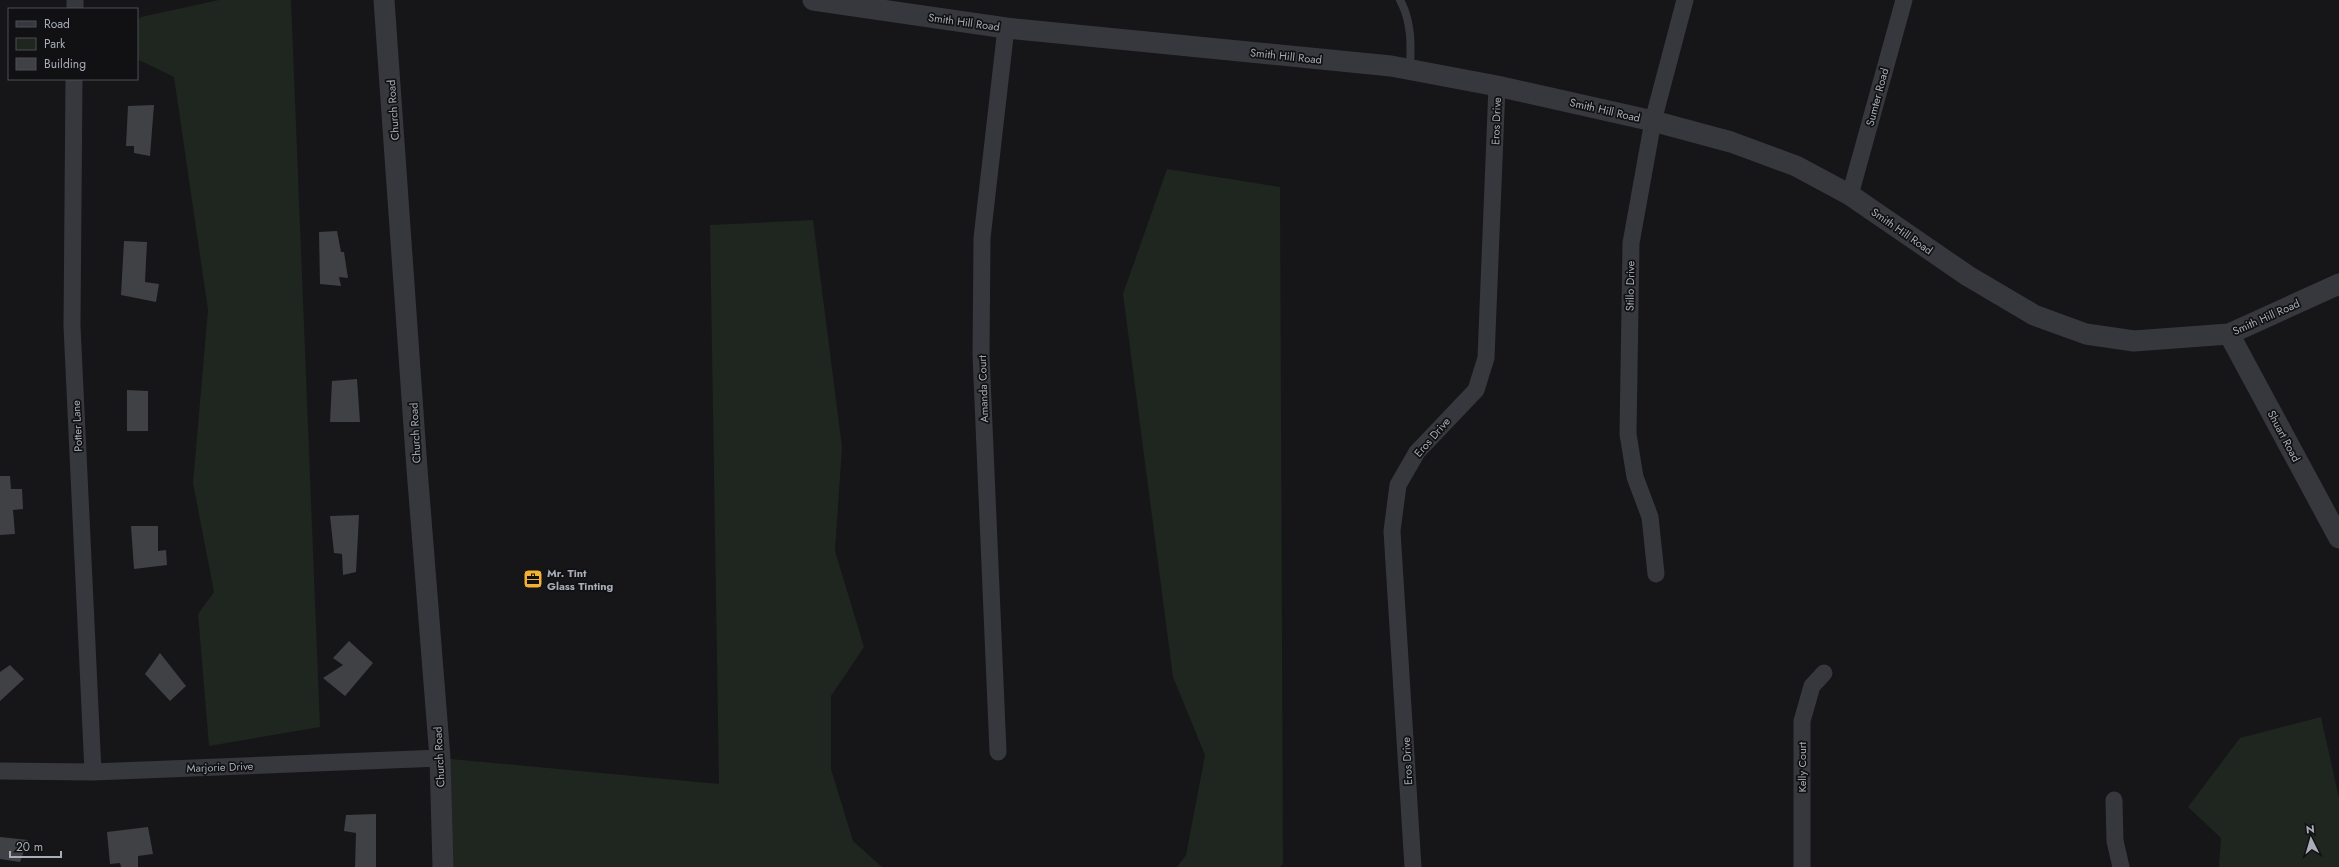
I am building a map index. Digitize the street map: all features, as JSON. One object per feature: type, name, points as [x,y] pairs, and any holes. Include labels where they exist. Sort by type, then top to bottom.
[{"type":"street","name":"Church Road","points":[[384,0],[417,469],[440,758],[443,867]]},
{"type":"street","name":"Smith Hill Road","points":[[813,0],[1006,28],[1410,70],[1497,86],[1653,121],[1731,142],[1796,166],[1850,195],[1968,276],[2040,318],[2086,334],[2134,341],[2229,334],[2339,284]]},
{"type":"street","name":"Stillo Drive","points":[[1656,574],[1650,517],[1635,477],[1628,434],[1631,243],[1653,121],[1685,0]]},
{"type":"street","name":"Sumter Road","points":[[1850,195],[1904,0]]},
{"type":"street","name":"Amanda Court","points":[[998,752],[981,355],[982,238],[1006,28]]},
{"type":"street","name":"Potter Lane","points":[[74,80],[72,326],[93,772]]},
{"type":"street","name":"Eros Drive","points":[[1413,867],[1392,531],[1398,486],[1417,452],[1476,390],[1486,358],[1497,86]]},
{"type":"street","name":"Shuart Road","points":[[2229,334],[2339,538]]},
{"type":"street","name":"Kelly Court","points":[[1802,867],[1802,721],[1812,686],[1824,673]]},
{"type":"street","name":"Marjorie Drive","points":[[0,771],[93,772],[440,758]]},
{"type":"street","points":[[2114,800],[2115,841],[2121,867]]},
{"type":"lane","points":[[1400,0],[1407,12],[1411,35],[1410,70]]},
{"type":"green space","points":[[219,0],[291,0],[320,727],[209,746],[198,614],[214,592],[193,483],[208,310],[174,77],[138,59],[138,19],[141,17]]},
{"type":"green space","points":[[1167,169],[1280,187],[1283,864],[1280,867],[1177,867],[1186,855],[1205,755],[1173,677],[1123,294]]},
{"type":"green space","points":[[813,220],[842,447],[835,551],[864,647],[831,696],[831,769],[853,841],[882,867],[445,867],[440,758],[719,784],[710,225]]},
{"type":"green space","points":[[2321,717],[2339,798],[2339,867],[2219,867],[2221,838],[2188,807],[2240,738]]},
{"type":"building","points":[[154,105],[150,156],[134,153],[134,146],[126,146],[128,106]]},
{"type":"building","points":[[337,231],[341,252],[344,252],[348,278],[339,277],[341,286],[320,284],[319,232]]},
{"type":"building","points":[[124,241],[147,242],[145,282],[159,284],[156,302],[121,295]]},
{"type":"building","points":[[357,379],[360,422],[330,422],[332,381]]},
{"type":"building","points":[[127,390],[148,391],[148,431],[127,431]]},
{"type":"building","points":[[0,476],[10,476],[11,489],[22,489],[23,509],[13,510],[15,534],[0,535]]},
{"type":"building","points":[[359,515],[356,572],[343,575],[342,554],[334,553],[330,516]]},
{"type":"building","points":[[131,526],[158,526],[158,551],[166,550],[167,565],[134,569]]},
{"type":"building","points":[[349,641],[373,663],[345,696],[323,678],[343,665],[333,658]]},
{"type":"building","points":[[160,653],[186,686],[170,701],[145,674]]},
{"type":"building","points":[[10,665],[24,679],[0,701],[0,672]]},
{"type":"building","points":[[376,814],[376,867],[355,867],[356,833],[344,831],[346,815]]},
{"type":"building","points":[[148,827],[153,854],[138,856],[138,867],[121,867],[120,863],[110,864],[107,832]]},
{"type":"building","points":[[0,837],[28,840],[20,862],[0,859]]},
{"type":"place","name":"Mr. Tint Glass Tinting","points":[[533,579]]}]
